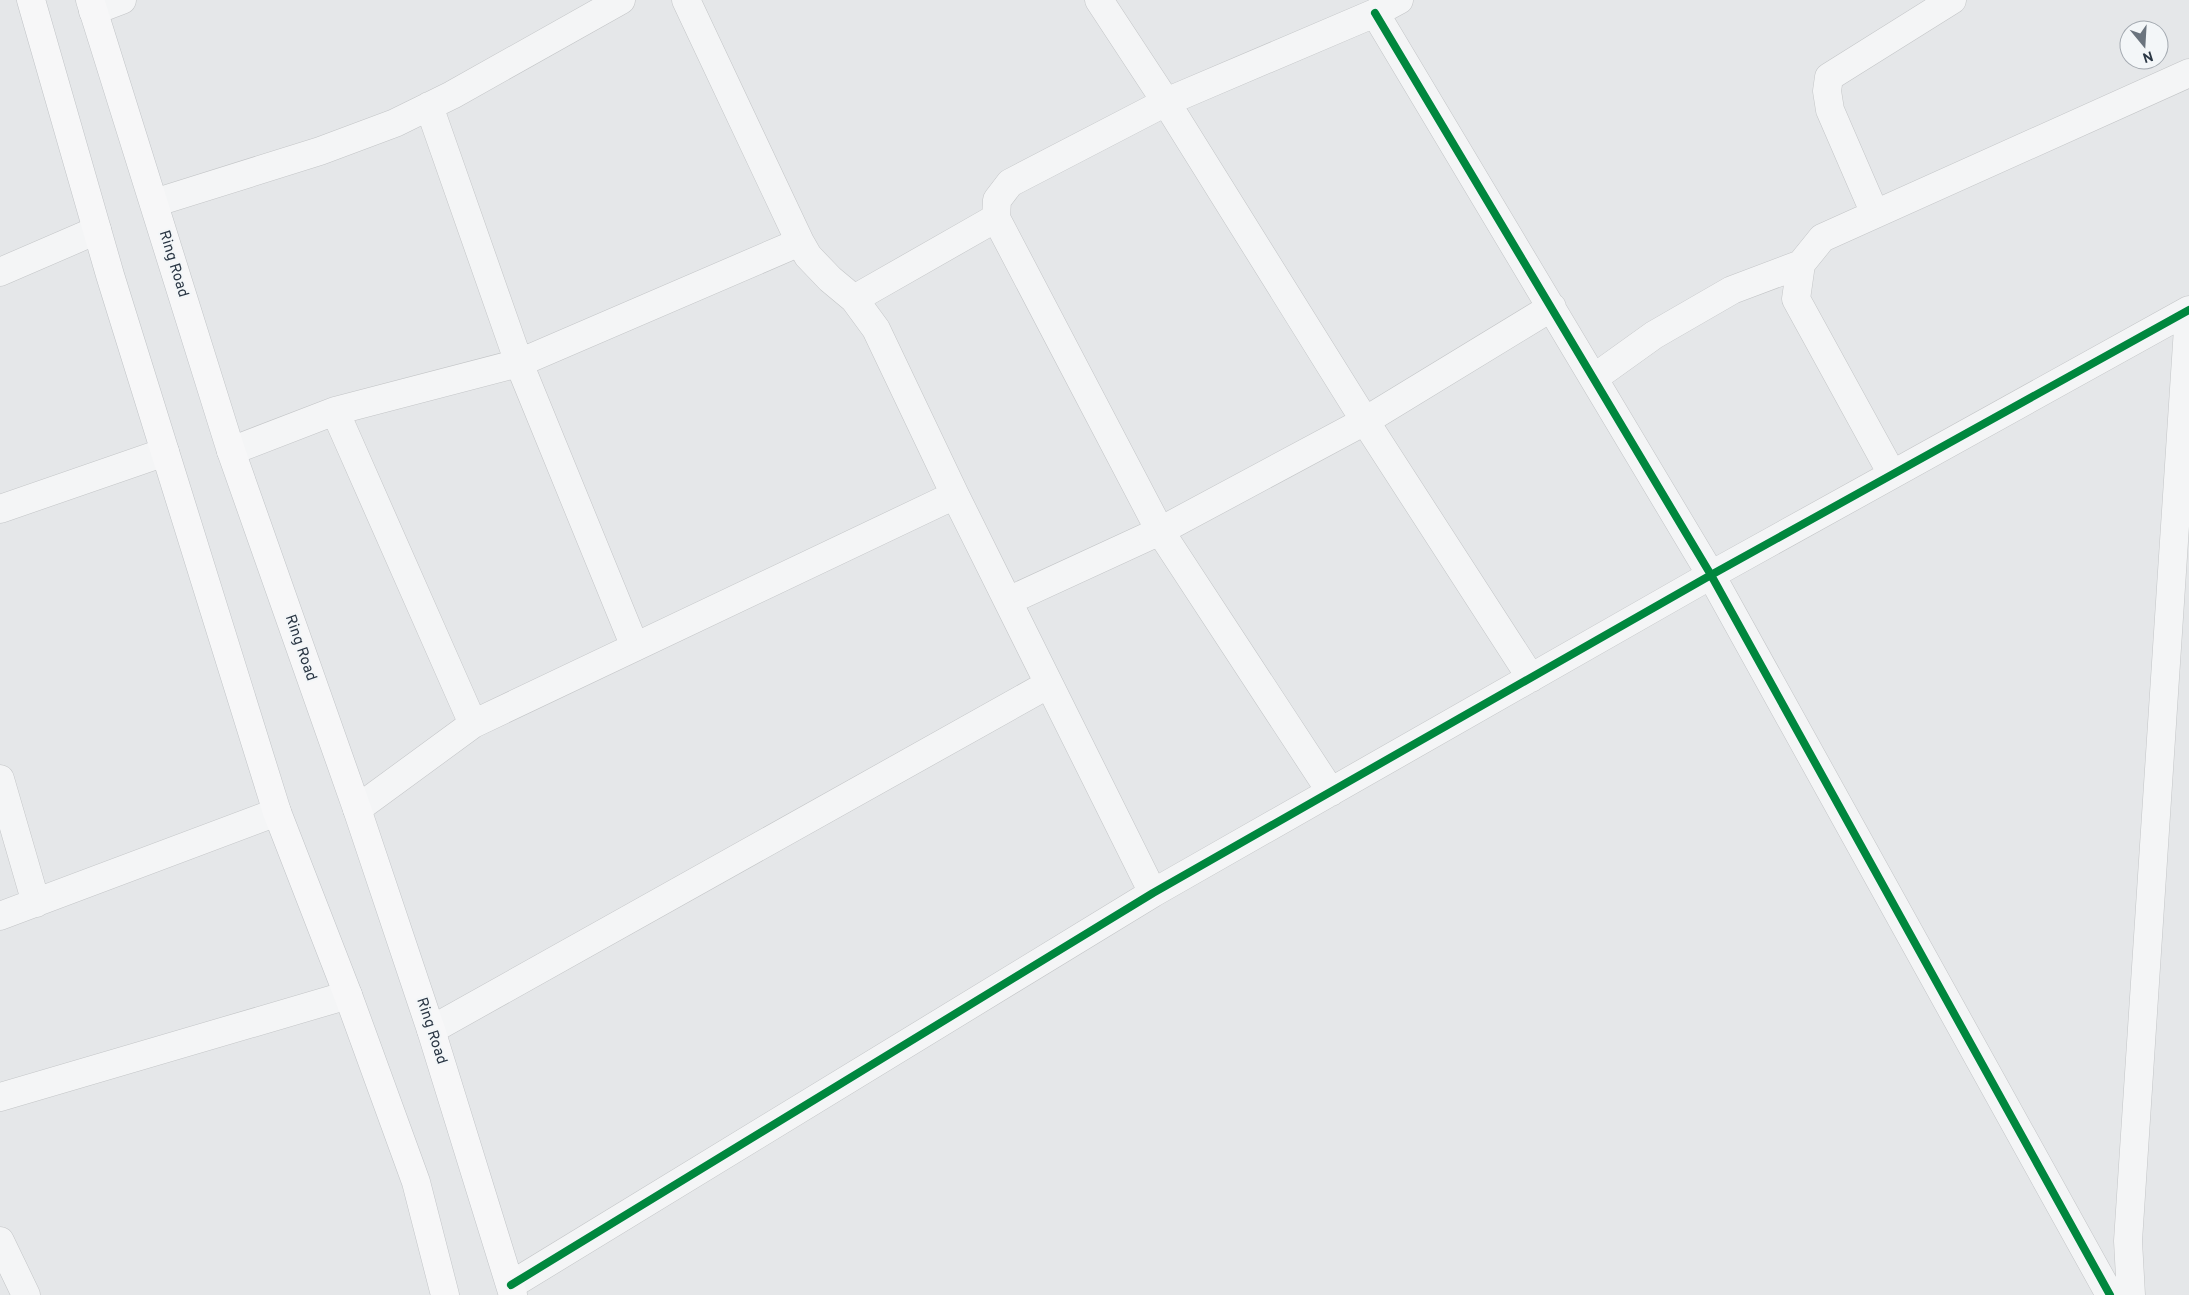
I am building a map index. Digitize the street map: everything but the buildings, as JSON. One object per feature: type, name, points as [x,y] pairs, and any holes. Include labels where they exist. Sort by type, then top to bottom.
[{"type":"main road","points":[[31,0],[97,230],[277,812],[348,995],[416,1182],[446,1295]]},
{"type":"main road","name":"Ring Road","points":[[92,5],[231,451],[357,809],[431,1030],[512,1290]]},
{"type":"street","points":[[92,5],[122,0]]},
{"type":"street","points":[[154,203],[320,151],[395,123],[452,95],[621,0]]},
{"type":"street","points":[[686,0],[808,256],[830,279],[854,299],[876,329],[955,495],[1153,893]]},
{"type":"street","points":[[1099,0],[1166,102],[1366,421],[1531,678]]},
{"type":"street","points":[[1331,792],[1160,531],[996,218],[998,200],[1010,183],[1166,102],[1375,13],[1399,0]]},
{"type":"street","points":[[1875,214],[1830,110],[1827,91],[1829,77],[1952,0]]},
{"type":"street","points":[[1375,13],[1711,575],[2110,1295]]},
{"type":"street","points":[[1594,378],[1654,335],[1732,290],[1801,264],[1822,238],[2189,73]]},
{"type":"street","points":[[429,106],[519,363],[635,646]]},
{"type":"street","points":[[854,299],[996,218]]},
{"type":"street","points":[[0,272],[97,230]]},
{"type":"street","points":[[231,451],[336,410],[519,363],[800,242]]},
{"type":"street","points":[[1801,264],[1796,299],[1892,474]]},
{"type":"street","points":[[1008,601],[1160,531],[1366,421],[1552,307]]},
{"type":"street","points":[[512,1290],[1153,893],[1711,575],[2189,311]]},
{"type":"street","points":[[2131,1295],[2128,1241],[2177,654],[2189,311]]},
{"type":"street","points":[[336,410],[473,724]]},
{"type":"street","points":[[0,509],[165,452]]},
{"type":"street","points":[[357,809],[473,724],[955,495]]},
{"type":"street","points":[[431,1030],[1049,684]]},
{"type":"street","points":[[0,779],[36,903]]},
{"type":"street","points":[[0,916],[277,812]]},
{"type":"street","points":[[0,1097],[348,995]]},
{"type":"street","points":[[0,1242],[26,1295]]},
{"type":"cycle path","points":[[1375,13],[1711,575],[2110,1295]]},
{"type":"cycle path","points":[[511,1285],[1153,893],[1711,575],[2189,310]]}]
